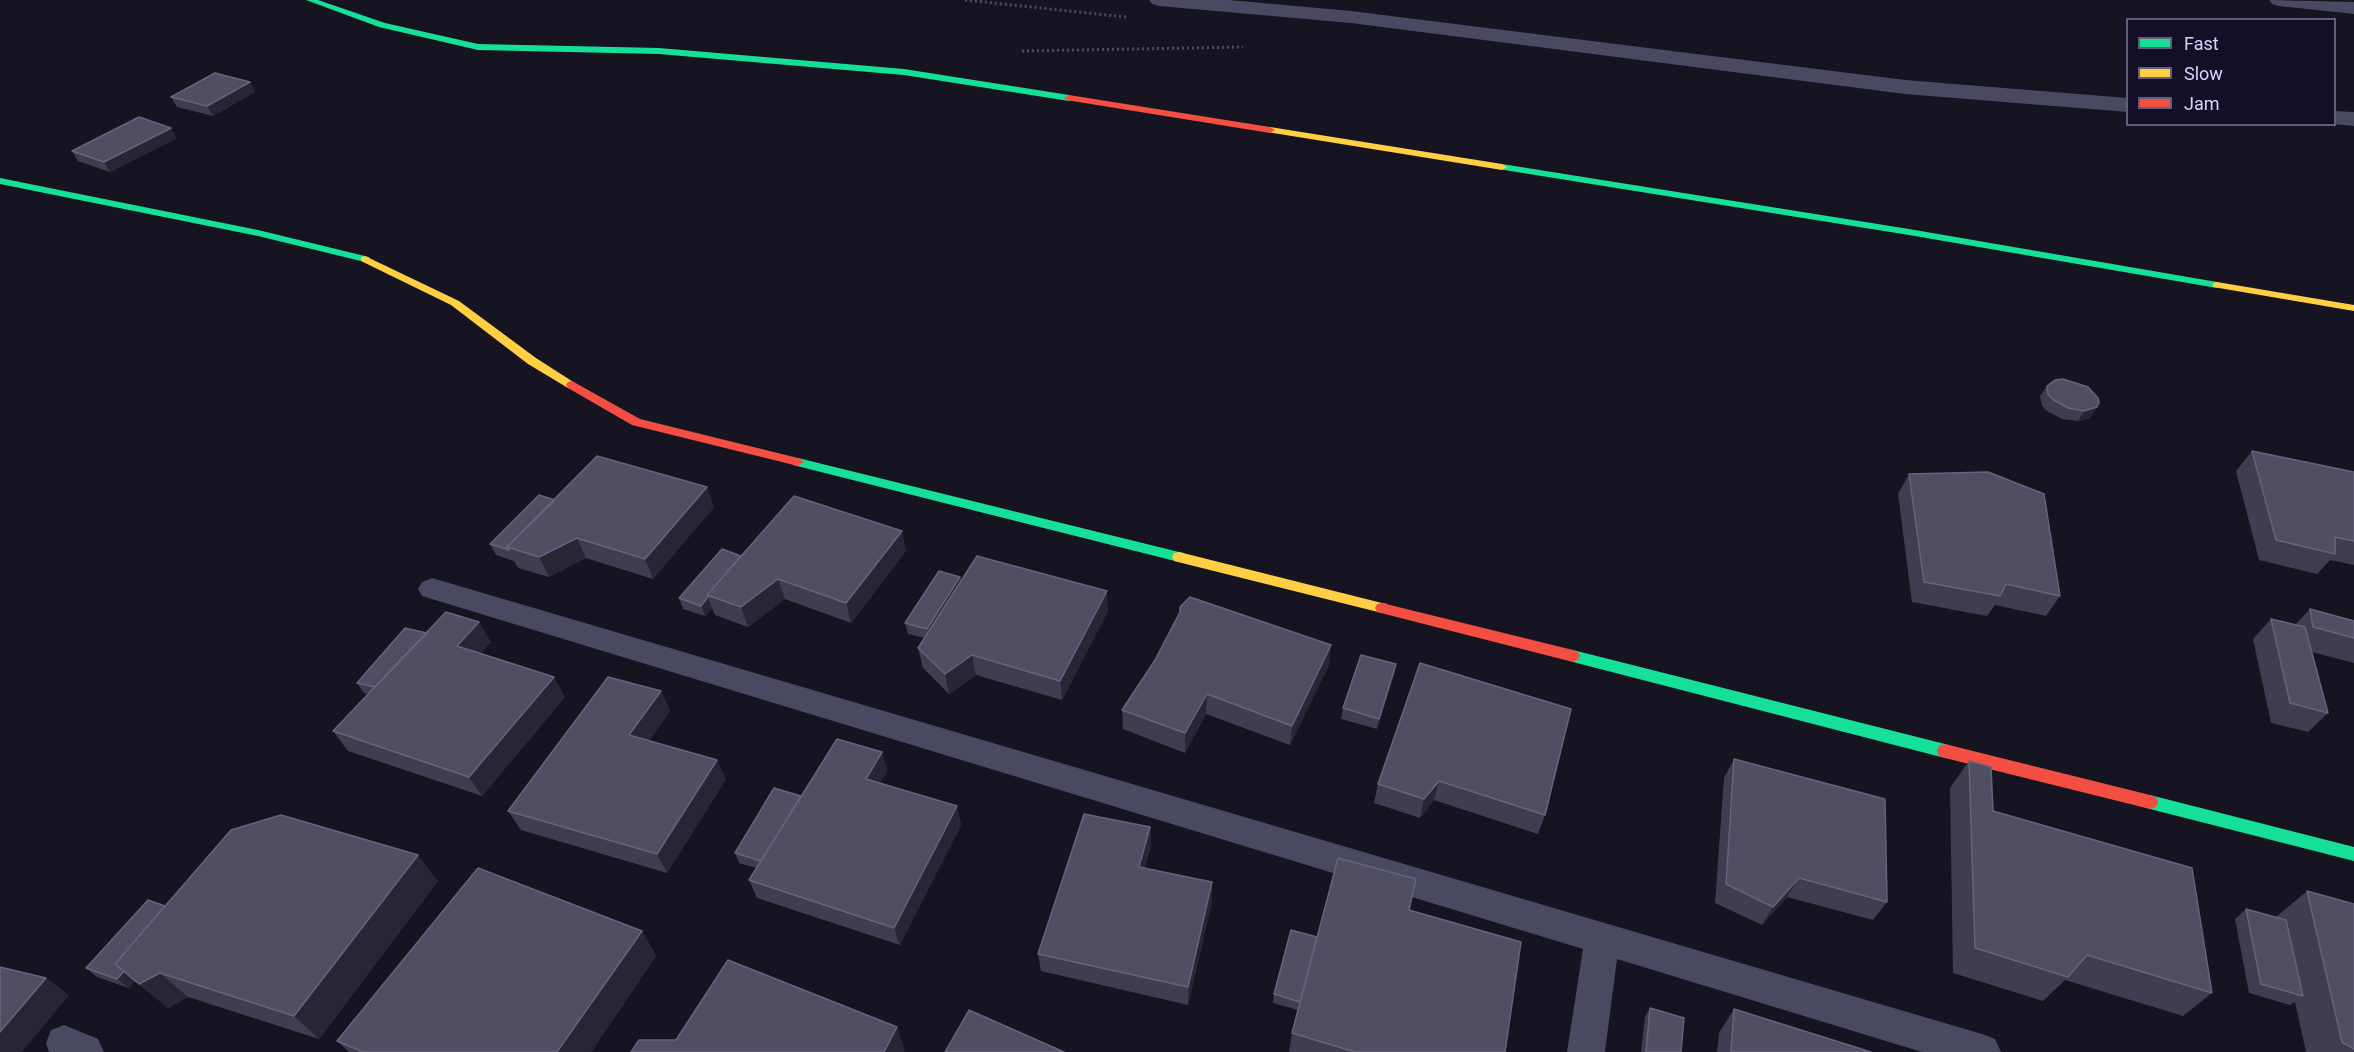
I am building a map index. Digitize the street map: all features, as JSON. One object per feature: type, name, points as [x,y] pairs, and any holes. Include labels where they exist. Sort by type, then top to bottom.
[{"type":"street","points":[[310,0],[382,25],[478,46],[659,51],[904,72],[1897,231],[2354,308]]},
{"type":"street","points":[[1159,0],[1351,17],[1905,87],[2126,105]]},
{"type":"street","points":[[2279,0],[2354,8]]},
{"type":"street","points":[[2336,118],[2354,119]]},
{"type":"street","points":[[0,181],[258,233],[365,259],[455,303],[532,361],[636,422],[999,511],[2354,854]]},
{"type":"lane","points":[[432,589],[1982,1052]]},
{"type":"lane","points":[[1586,1052],[1602,939]]},
{"type":"building","points":[[215,73],[250,82],[207,106],[171,97]]},
{"type":"building","points":[[139,117],[171,128],[104,162],[72,151]]},
{"type":"building","points":[[2063,379],[2088,387],[2098,398],[2097,407],[2084,411],[2068,408],[2054,400],[2048,395],[2047,386],[2055,380]]},
{"type":"building","points":[[2252,451],[2354,472],[2354,541],[2335,537],[2335,554],[2276,540]]},
{"type":"building","points":[[597,456],[707,487],[645,559],[577,538],[539,557],[507,547]]},
{"type":"building","points":[[1988,472],[2044,494],[2060,596],[2006,584],[2000,596],[1924,582],[1909,474]]},
{"type":"building","points":[[539,495],[555,500],[507,547],[509,550],[490,544]]},
{"type":"building","points":[[794,496],[902,531],[846,603],[778,579],[741,607],[707,595]]},
{"type":"building","points":[[722,549],[741,556],[707,595],[708,597],[701,606],[679,598]]},
{"type":"building","points":[[977,556],[1107,591],[1060,681],[972,655],[945,674],[918,648]]},
{"type":"building","points":[[939,571],[960,577],[927,629],[905,623]]},
{"type":"building","points":[[1190,597],[1331,645],[1292,726],[1207,694],[1185,733],[1122,710],[1155,660],[1180,612],[1180,607]]},
{"type":"building","points":[[2310,609],[2354,621],[2354,638],[2313,627]]},
{"type":"building","points":[[446,612],[479,622],[457,646],[554,677],[469,777],[333,731]]},
{"type":"building","points":[[2271,619],[2305,627],[2328,713],[2290,703]]},
{"type":"building","points":[[405,628],[427,633],[375,687],[357,683]]},
{"type":"building","points":[[1361,655],[1396,664],[1379,719],[1343,708]]},
{"type":"building","points":[[1420,663],[1571,709],[1545,815],[1439,781],[1424,799],[1378,784]]},
{"type":"building","points":[[608,677],[661,691],[629,735],[717,760],[657,854],[508,811]]},
{"type":"building","points":[[837,739],[882,752],[866,779],[957,806],[894,928],[749,880]]},
{"type":"building","points":[[1734,759],[1885,799],[1887,902],[1799,878],[1773,907],[1726,884]]},
{"type":"building","points":[[1969,761],[1991,767],[1993,811],[2192,868],[2212,993],[2087,955],[2068,977],[1975,948]]},
{"type":"building","points":[[774,788],[801,796],[761,861],[735,853]]},
{"type":"building","points":[[1084,814],[1150,827],[1139,867],[1212,882],[1188,987],[1038,954]]},
{"type":"building","points":[[281,815],[418,855],[294,1016],[160,973],[139,984],[115,964],[231,830]]},
{"type":"building","points":[[1338,858],[1416,879],[1409,910],[1521,942],[1505,1052],[1355,1052],[1292,1033]]},
{"type":"building","points":[[478,868],[642,931],[557,1052],[363,1052],[337,1041]]},
{"type":"building","points":[[2307,891],[2354,904],[2354,1049],[2342,1042]]},
{"type":"building","points":[[148,900],[165,906],[115,964],[124,971],[117,979],[86,968]]},
{"type":"building","points":[[2246,909],[2286,920],[2303,996],[2261,984]]},
{"type":"building","points":[[1291,930],[1317,937],[1300,1002],[1274,994]]},
{"type":"building","points":[[728,960],[897,1027],[884,1052],[631,1052],[639,1040],[676,1040]]},
{"type":"building","points":[[0,967],[46,978],[0,1032]]},
{"type":"building","points":[[1650,1008],[1684,1018],[1681,1052],[1646,1052]]},
{"type":"building","points":[[1734,1009],[1871,1052],[1731,1052]]},
{"type":"building","points":[[969,1010],[1064,1052],[945,1052]]},
{"type":"traffic: fast","points":[[310,0],[382,25],[478,47],[659,51],[904,72],[1069,98]]},
{"type":"traffic: fast","points":[[1502,167],[1909,232],[2217,285]]},
{"type":"traffic: fast","points":[[0,181],[258,233],[365,259]]},
{"type":"traffic: fast","points":[[798,462],[1179,557]]},
{"type":"traffic: fast","points":[[1573,656],[1945,751]]},
{"type":"traffic: fast","points":[[2150,802],[2354,854]]},
{"type":"traffic: slow","points":[[1270,130],[1502,167]]},
{"type":"traffic: slow","points":[[365,259],[455,303],[532,361],[572,385]]},
{"type":"traffic: slow","points":[[2217,285],[2354,308]]},
{"type":"traffic: slow","points":[[1179,557],[1382,608]]},
{"type":"traffic: jam","points":[[1069,98],[1270,130]]},
{"type":"traffic: jam","points":[[572,385],[636,422],[798,462]]},
{"type":"traffic: jam","points":[[1382,608],[1573,656]]},
{"type":"traffic: jam","points":[[1945,751],[2150,802]]}]
